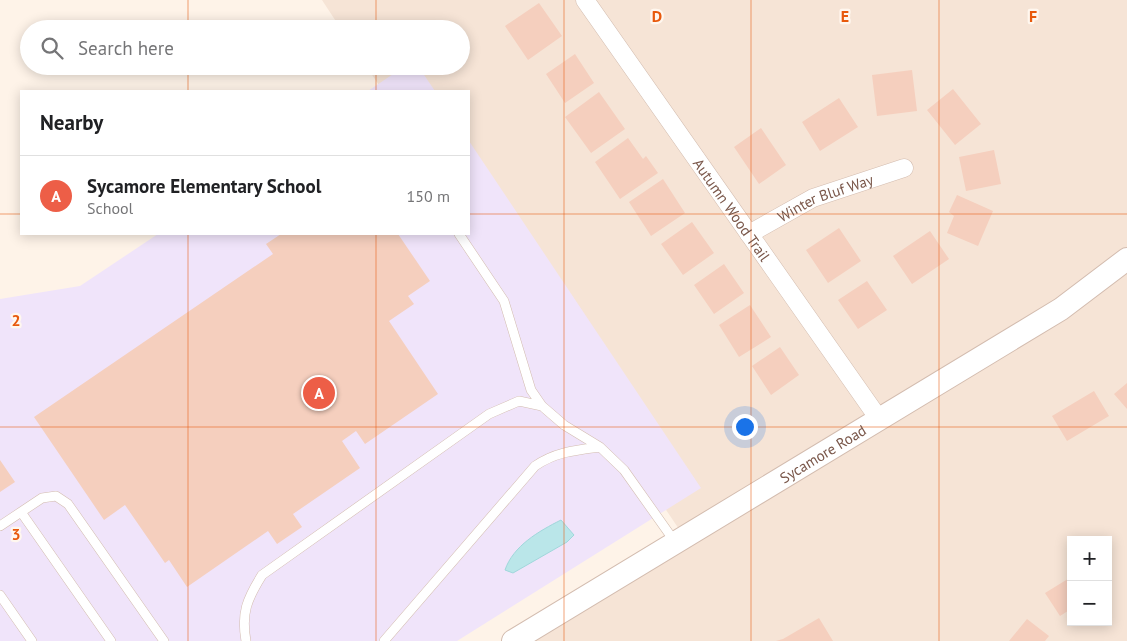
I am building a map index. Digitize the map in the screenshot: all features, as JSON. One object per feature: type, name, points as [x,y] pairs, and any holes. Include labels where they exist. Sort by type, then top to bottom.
[{"type":"street","name":"Autumn Wood Trail","points":[[585,0],[879,419]]},
{"type":"street","name":"Winter Bluf Way","points":[[749,234],[813,198],[904,168]]},
{"type":"street","name":"Sycamore Road","points":[[514,641],[1061,309],[1127,258]]},
{"type":"lane","points":[[460,235],[504,301],[531,390],[542,406],[564,425],[600,447],[624,470],[676,543]]},
{"type":"lane","points":[[246,641],[243,624],[248,597],[262,576],[489,414],[519,401],[542,406]]},
{"type":"lane","points":[[384,641],[535,466],[547,458],[563,452],[600,447]]},
{"type":"lane","points":[[0,526],[42,498],[56,496],[68,504],[164,641]]},
{"type":"lane","points":[[21,512],[111,641]]},
{"type":"lane","points":[[0,595],[32,641]]},
{"type":"shaded area","points":[[322,0],[1127,0],[1127,641],[519,641],[683,535],[470,219],[470,90],[382,90],[372,75],[470,75],[470,20],[335,20]]},
{"type":"shaded area","points":[[392,75],[424,75],[434,90],[369,90]]},
{"type":"shaded area","points":[[470,142],[701,488],[457,641],[0,641],[0,299],[80,286],[156,235],[470,235]]},
{"type":"water","points":[[561,520],[574,535],[567,542],[513,573],[505,570],[509,561],[520,547],[536,534]]},
{"type":"building","points":[[539,3],[562,36],[528,60],[505,26]]},
{"type":"building","points":[[575,54],[594,83],[565,103],[546,74]]},
{"type":"building","points":[[912,70],[917,111],[877,116],[872,75]]},
{"type":"building","points":[[953,89],[981,124],[955,145],[927,110]]},
{"type":"building","points":[[599,92],[625,129],[591,153],[565,117]]},
{"type":"building","points":[[839,98],[858,127],[820,151],[802,122]]},
{"type":"building","points":[[761,128],[786,165],[759,184],[734,147]]},
{"type":"building","points":[[628,138],[643,159],[646,156],[658,173],[620,199],[595,162]]},
{"type":"building","points":[[994,150],[1001,184],[966,191],[959,157]]},
{"type":"building","points":[[663,179],[685,213],[651,236],[629,202]]},
{"type":"building","points":[[957,195],[993,211],[978,246],[947,233],[954,216],[949,212]]},
{"type":"building","points":[[692,222],[714,253],[683,275],[661,244]]},
{"type":"building","points":[[839,228],[861,261],[828,283],[806,250]]},
{"type":"building","points":[[930,231],[949,259],[912,284],[893,256]]},
{"type":"building","points":[[280,235],[399,235],[430,281],[408,296],[414,304],[389,321],[438,394],[365,444],[356,431],[342,441],[360,468],[293,514],[302,527],[277,544],[268,531],[187,587],[169,560],[165,563],[125,505],[104,520],[34,417],[273,254],[266,244]]},
{"type":"building","points":[[724,264],[744,293],[714,314],[694,285]]},
{"type":"building","points":[[867,281],[887,310],[858,329],[838,300]]},
{"type":"building","points":[[750,305],[771,337],[739,357],[719,325]]},
{"type":"building","points":[[780,347],[799,375],[771,395],[752,366]]},
{"type":"building","points":[[1127,383],[1127,409],[1114,394]]},
{"type":"building","points":[[1094,391],[1109,416],[1067,441],[1052,416]]},
{"type":"building","points":[[0,460],[15,482],[0,492]]},
{"type":"building","points":[[1067,579],[1067,612],[1060,616],[1045,593]]},
{"type":"building","points":[[819,618],[833,641],[776,641],[783,639]]},
{"type":"building","points":[[1027,619],[1049,636],[1045,641],[1009,641]]},
{"type":"place","name":"Sycamore Elementary School","points":[[319,393]]}]
